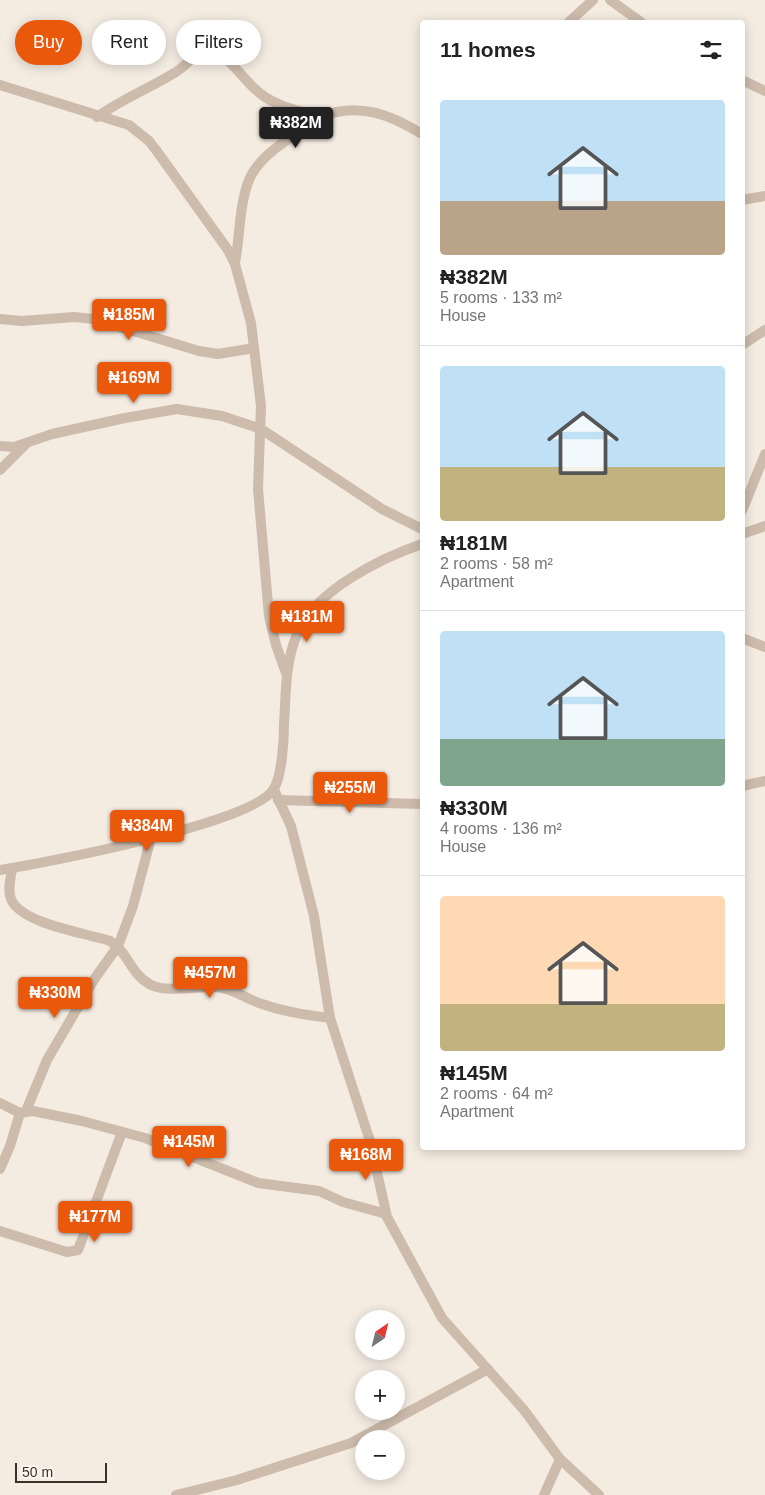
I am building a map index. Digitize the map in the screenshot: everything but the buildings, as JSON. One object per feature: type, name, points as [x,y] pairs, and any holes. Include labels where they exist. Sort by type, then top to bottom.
[{"type":"street","points":[[571,20],[593,0]]},
{"type":"street","points":[[610,0],[638,20]]},
{"type":"street","points":[[97,117],[115,104],[178,71],[196,54],[208,50],[228,60],[239,74],[264,97],[320,117]]},
{"type":"street","points":[[745,81],[765,91]]},
{"type":"street","points":[[0,85],[129,126],[150,141],[228,250],[235,264],[251,323],[261,406],[258,489],[270,616],[276,645],[286,673]]},
{"type":"street","points":[[235,264],[249,179],[268,154],[320,117],[338,112],[365,110],[388,115],[420,133]]},
{"type":"street","points":[[745,199],[765,196]]},
{"type":"street","points":[[0,319],[22,322],[74,317],[94,319],[199,351],[218,354],[254,348]]},
{"type":"street","points":[[745,342],[765,330]]},
{"type":"street","points":[[0,446],[14,446],[125,418],[176,409],[222,416],[261,429],[382,508],[420,528]]},
{"type":"street","points":[[0,470],[27,442]]},
{"type":"street","points":[[745,503],[765,454]]},
{"type":"street","points":[[745,533],[765,526]]},
{"type":"street","points":[[420,545],[395,553],[358,572],[311,612],[297,634],[286,673],[284,736],[276,795],[291,826],[314,916],[330,1018],[370,1141],[386,1214],[442,1318],[524,1410],[560,1459],[599,1495]]},
{"type":"street","points":[[745,639],[765,647]]},
{"type":"street","points":[[745,785],[765,781]]},
{"type":"street","points":[[0,870],[152,838],[224,818],[276,795],[420,804]]},
{"type":"street","points":[[0,1169],[47,1060],[95,978],[118,946],[133,906],[152,838]]},
{"type":"street","points":[[12,868],[10,898],[16,907],[32,918],[110,941],[118,946],[136,974],[153,986],[166,989],[217,987],[232,990],[261,1004],[296,1014],[330,1018]]},
{"type":"street","points":[[0,1104],[23,1112],[82,1121],[122,1132],[154,1142],[258,1183],[318,1191],[342,1202],[386,1214]]},
{"type":"street","points":[[0,1230],[67,1252],[78,1250],[122,1132]]},
{"type":"street","points":[[176,1495],[237,1480],[351,1443],[488,1370]]},
{"type":"street","points":[[544,1495],[560,1459]]}]
